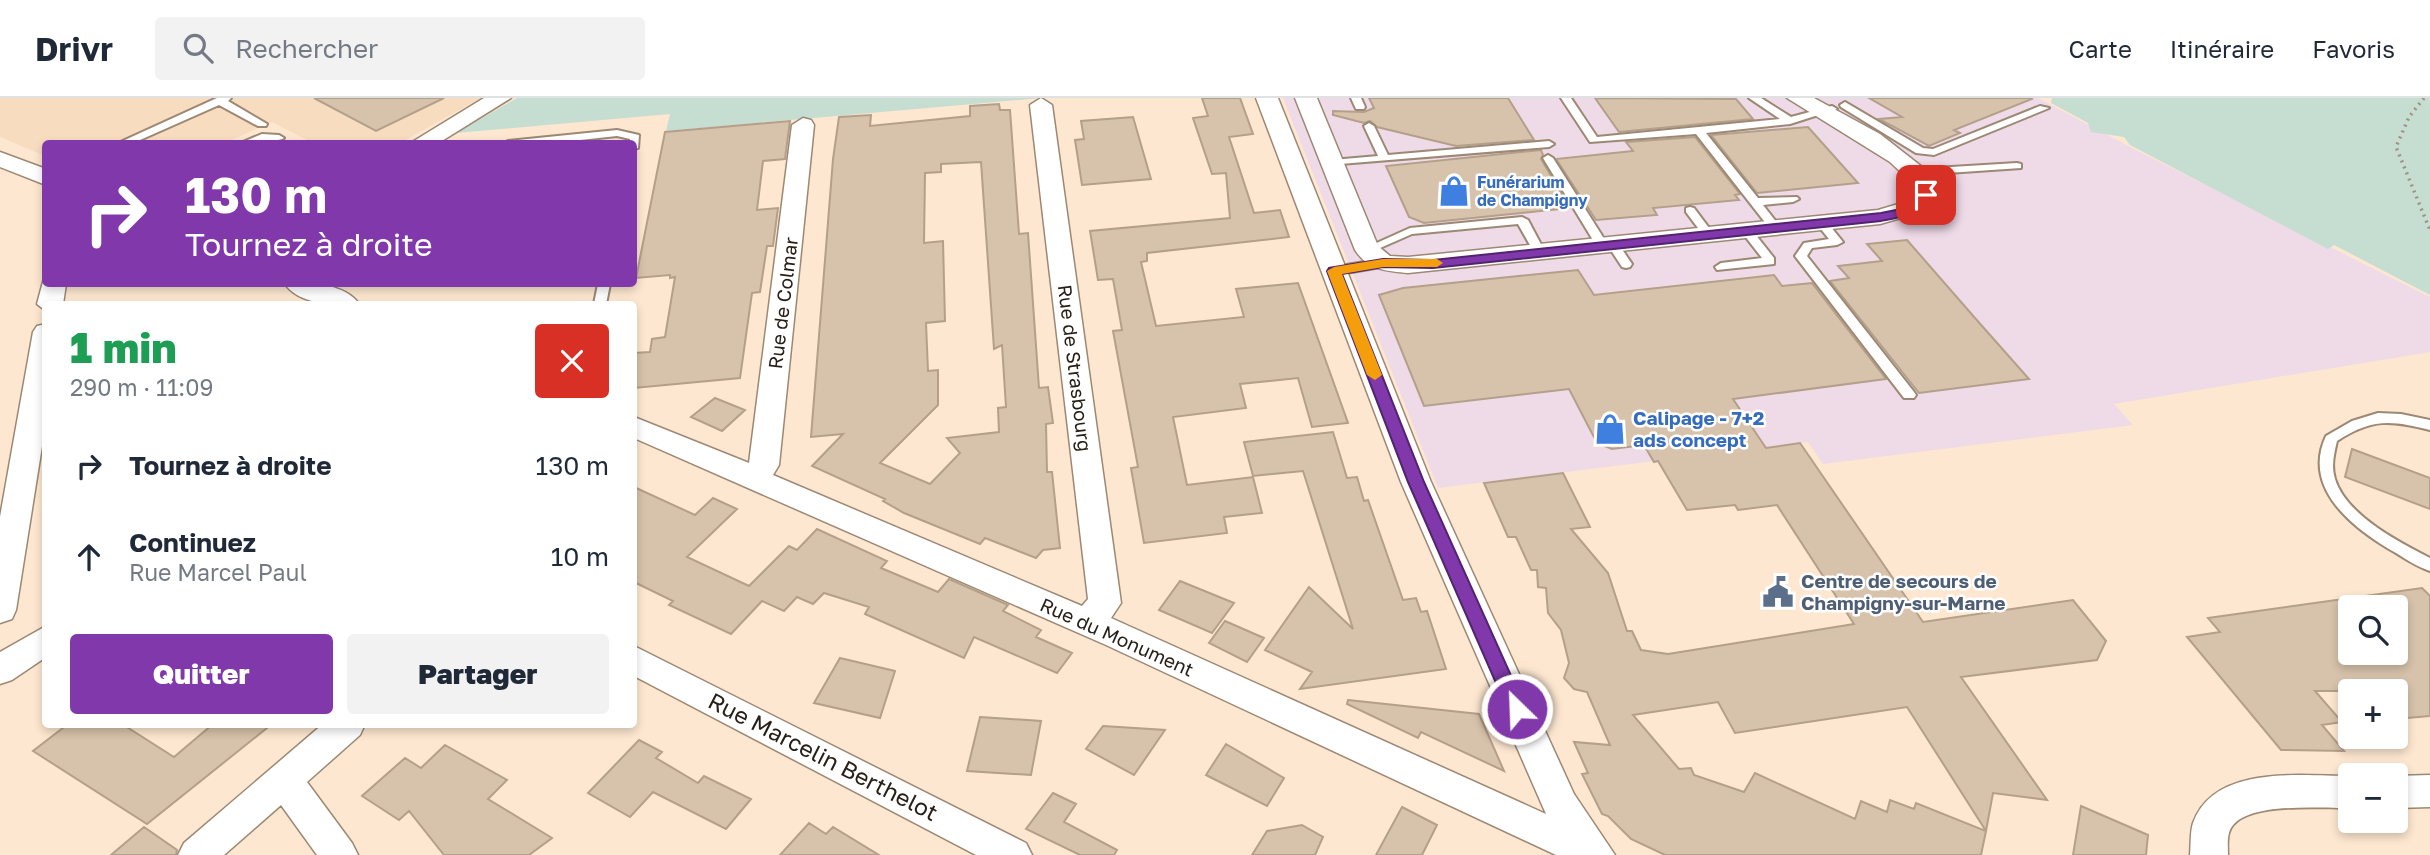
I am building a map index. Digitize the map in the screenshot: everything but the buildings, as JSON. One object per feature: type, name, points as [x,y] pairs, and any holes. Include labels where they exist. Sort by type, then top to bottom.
[{"type":"street","points":[[427,140],[500,98]]},
{"type":"street","points":[[1267,98],[1427,507],[1550,783],[1593,854]]},
{"type":"street","points":[[1306,98],[1332,163],[1375,256],[1433,264],[1539,252],[1614,251],[1708,234],[1905,213],[1920,204],[1926,195],[1925,183],[1918,172],[1839,105],[1798,98]]},
{"type":"street","name":"Rue de Strasbourg","points":[[1041,105],[1105,603],[1086,623]]},
{"type":"street","name":"Rue de Colmar","points":[[755,478],[764,465],[803,125]]},
{"type":"street","points":[[0,159],[42,177]]},
{"type":"street","points":[[305,287],[339,301]]},
{"type":"street","points":[[0,610],[42,356]]},
{"type":"street","name":"Rue du Monument","points":[[637,428],[1086,623],[1593,854]]},
{"type":"street","points":[[0,670],[42,642]]},
{"type":"street","name":"Rue Marcelin Berthelot","points":[[637,662],[1013,855]]},
{"type":"street","points":[[197,855],[343,728]]},
{"type":"street","points":[[284,780],[339,855]]},
{"type":"street","points":[[2408,792],[2430,791]]},
{"type":"street","points":[[2209,855],[2211,825],[2235,799],[2276,793],[2338,792]]},
{"type":"lane","points":[[1566,98],[1594,140],[1790,121],[1839,105],[1920,151],[1934,152],[2044,108]]},
{"type":"lane","points":[[1754,98],[1790,121]]},
{"type":"lane","points":[[130,140],[223,99],[261,124]]},
{"type":"lane","points":[[1369,126],[1384,158]]},
{"type":"lane","points":[[1699,131],[1775,228]]},
{"type":"lane","points":[[548,140],[617,133],[635,137],[635,140]]},
{"type":"lane","points":[[254,140],[262,137],[279,138]]},
{"type":"lane","points":[[1332,163],[1549,144]]},
{"type":"lane","points":[[1548,158],[1614,251]]},
{"type":"lane","points":[[1918,172],[2017,166]]},
{"type":"lane","points":[[1755,202],[1793,199]]},
{"type":"lane","points":[[1690,209],[1708,234]]},
{"type":"lane","points":[[1334,271],[1375,256],[1410,232],[1522,220],[1539,252]]},
{"type":"lane","points":[[1822,223],[1837,242],[1808,245],[1801,256],[1909,395]]},
{"type":"lane","points":[[1721,267],[1770,261],[1747,231]]},
{"type":"lane","points":[[2430,425],[2383,415],[2355,422],[2331,439],[2326,460],[2329,480],[2342,504],[2402,550],[2430,565]]},
{"type":"path","points":[[2424,98],[2409,117],[2396,147],[2430,230]]},
{"type":"shaded area","points":[[0,98],[481,98],[405,140],[307,140],[272,122],[232,140],[42,140],[42,155],[0,137]]},
{"type":"shaded area","points":[[1283,98],[2038,98],[2430,297],[2430,352],[2114,404],[2133,425],[1823,464],[1808,442],[1438,488]]},
{"type":"green space","points":[[517,98],[1041,98],[666,131],[670,114],[456,133]]},
{"type":"green space","points":[[2052,98],[2430,98],[2430,295],[2334,245],[2328,249],[2130,145],[2124,137],[2091,132],[2088,123],[2051,103]]},
{"type":"slow traffic","points":[[1375,375],[1334,271],[1383,263],[1437,263]]},
{"type":"place","name":"Funérarium de Champigny","points":[[1454,191]]},
{"type":"place","name":"Calipage - 7+2 ads concept","points":[[1610,429]]},
{"type":"place","name":"Centre de secours de Champigny-sur-Marne","points":[[1778,592]]},
{"type":"route","points":[[1517,709],[1416,482],[1334,271],[1383,263],[1433,264],[1881,217],[1905,213],[1920,204],[1926,195]]}]
